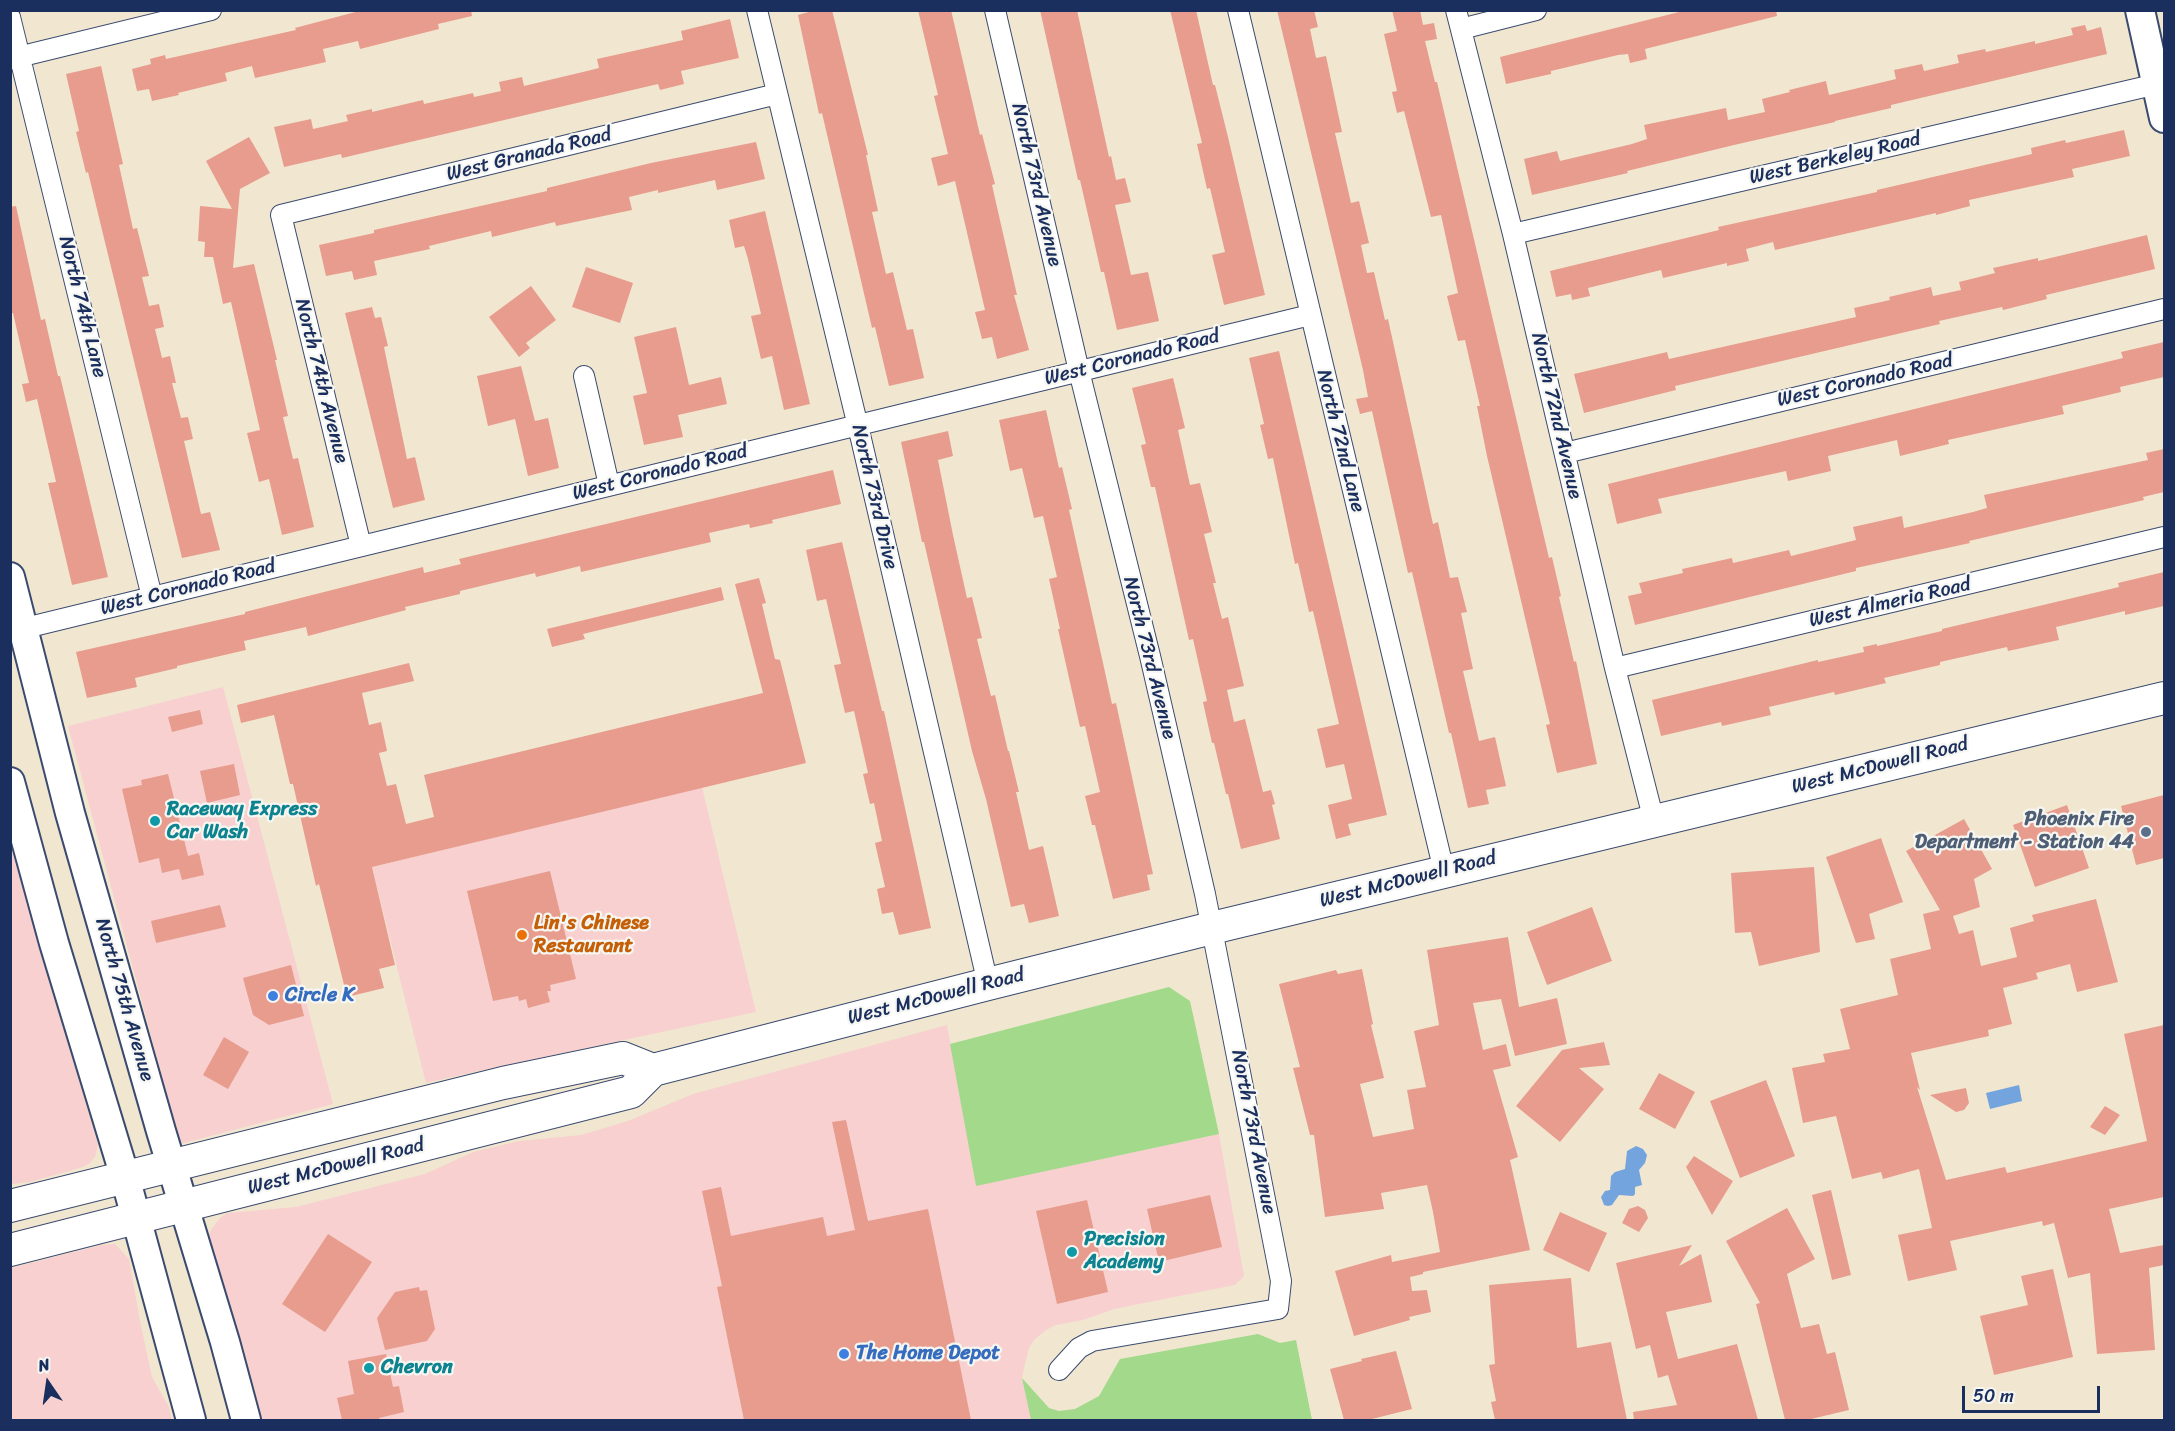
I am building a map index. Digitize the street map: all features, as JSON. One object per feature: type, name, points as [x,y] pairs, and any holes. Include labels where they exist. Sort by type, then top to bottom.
[{"type":"main road","points":[[2140,10],[2164,118]]},
{"type":"main road","name":"North 75th Avenue","points":[[10,577],[17,630],[246,1420]]},
{"type":"main road","name":"West McDowell Road","points":[[10,1250],[631,1092],[653,1070],[988,984],[2164,698]]},
{"type":"main road","points":[[10,782],[54,943],[137,1218],[191,1420]]},
{"type":"main road","name":"West McDowell Road","points":[[10,1206],[503,1083],[623,1058],[653,1070]]},
{"type":"street","points":[[16,58],[212,10]]},
{"type":"street","name":"North 73rd Drive","points":[[758,10],[988,984]]},
{"type":"street","name":"North 73rd Avenue","points":[[995,10],[1079,371],[1150,656],[1212,928],[1273,1229],[1281,1281],[1278,1309],[1092,1341],[1079,1348],[1059,1370]]},
{"type":"street","name":"North 72nd Lane","points":[[1238,10],[1444,872]]},
{"type":"street","points":[[1458,20],[1536,10]]},
{"type":"street","name":"North 74th Lane","points":[[10,16],[16,58],[152,597]]},
{"type":"street","name":"North 72nd Avenue","points":[[1458,20],[1514,234],[1614,668],[1654,821]]},
{"type":"street","name":"West Berkeley Road","points":[[1514,234],[2157,84]]},
{"type":"street","name":"West Granada Road","points":[[281,215],[777,94]]},
{"type":"street","name":"North 74th Avenue","points":[[281,215],[361,546]]},
{"type":"street","name":"West Coronado Road","points":[[1565,453],[2164,309]]},
{"type":"street","name":"West Coronado Road","points":[[17,630],[1310,315]]},
{"type":"street","points":[[584,375],[609,485]]},
{"type":"street","name":"West Almeria Road","points":[[1614,668],[2164,537]]},
{"type":"shaded area","points":[[223,687],[333,1104],[180,1144],[68,726]]},
{"type":"shaded area","points":[[702,787],[756,1012],[426,1083],[372,867]]},
{"type":"shaded area","points":[[10,839],[29,912],[98,1145],[95,1157],[83,1167],[30,1182],[11,1184]]},
{"type":"shaded area","points":[[947,1025],[976,1185],[1219,1134],[1244,1276],[1235,1285],[1114,1309],[1083,1320],[1056,1325],[1046,1330],[1034,1340],[1029,1348],[1022,1378],[1031,1420],[262,1420],[210,1247],[211,1230],[227,1213],[296,1207],[425,1174],[473,1152],[519,1141],[581,1135],[628,1121],[693,1094]]},
{"type":"shaded area","points":[[115,1244],[129,1259],[152,1377],[169,1407],[172,1420],[11,1420],[11,1268],[101,1245]]},
{"type":"green space","points":[[1169,987],[1190,1001],[1219,1134],[976,1186],[950,1044]]},
{"type":"green space","points":[[1258,1334],[1280,1343],[1296,1340],[1312,1420],[1031,1420],[1022,1378],[1049,1408],[1059,1411],[1075,1409],[1099,1396],[1120,1359]]},
{"type":"water","points":[[2019,1085],[2022,1101],[1990,1109],[1986,1093]]},
{"type":"water","points":[[1636,1146],[1643,1149],[1647,1155],[1645,1163],[1639,1170],[1642,1185],[1635,1187],[1633,1196],[1619,1195],[1612,1205],[1604,1205],[1601,1197],[1605,1191],[1610,1190],[1611,1176],[1625,1169],[1627,1151]]},
{"type":"building","points":[[363,10],[471,10],[472,16],[438,24],[439,29],[360,49],[358,41],[323,49],[326,62],[255,78],[252,66],[225,73],[227,81],[152,101],[149,89],[137,91],[132,69],[151,64],[150,59],[165,55],[166,59],[296,30],[295,28]]},
{"type":"building","points":[[816,10],[832,10],[868,155],[866,155],[878,211],[872,212],[886,274],[893,272],[907,330],[913,329],[924,378],[889,386],[875,327],[872,328],[822,113],[819,114],[798,15]]},
{"type":"building","points":[[918,10],[951,10],[980,135],[982,134],[995,184],[992,185],[1017,295],[1014,295],[1029,350],[997,359],[992,337],[982,339],[975,312],[985,310],[955,181],[938,186],[931,158],[948,154],[934,96],[938,95]]},
{"type":"building","points":[[1040,10],[1077,10],[1109,157],[1111,156],[1116,180],[1125,178],[1131,202],[1115,205],[1131,275],[1148,272],[1159,321],[1117,330],[1104,272],[1101,272],[1080,180],[1078,180]]},
{"type":"building","points":[[1170,10],[1196,10],[1265,295],[1224,305],[1212,255],[1225,252],[1210,188],[1207,189],[1197,144],[1202,143]]},
{"type":"building","points":[[1277,10],[1314,10],[1318,27],[1310,29],[1316,58],[1326,56],[1342,132],[1335,133],[1351,203],[1359,201],[1369,243],[1361,245],[1367,273],[1374,272],[1385,320],[1388,319],[1433,524],[1438,522],[1450,578],[1458,577],[1467,612],[1461,613],[1473,669],[1463,671],[1479,741],[1495,737],[1506,786],[1486,790],[1489,804],[1468,808],[1412,572],[1408,573],[1372,411],[1360,414],[1356,399],[1368,397],[1363,370]]},
{"type":"building","points":[[1392,10],[1420,10],[1423,25],[1434,23],[1437,39],[1425,41],[1435,82],[1437,82],[1549,558],[1552,557],[1597,764],[1557,773],[1546,725],[1550,724],[1487,456],[1477,406],[1480,406],[1465,340],[1458,341],[1447,296],[1458,293],[1441,215],[1431,217],[1404,111],[1397,113],[1392,92],[1397,91],[1384,34],[1397,31]]},
{"type":"building","points":[[1687,10],[1776,10],[1777,16],[1645,49],[1647,59],[1630,63],[1628,54],[1618,55],[1506,84],[1500,57]]},
{"type":"building","points":[[730,19],[739,58],[681,71],[684,84],[660,90],[658,84],[342,158],[341,154],[284,167],[274,127],[311,119],[313,129],[348,121],[346,115],[372,109],[372,112],[423,100],[424,104],[473,93],[474,97],[501,91],[499,82],[522,77],[524,86],[599,68],[597,59],[683,40],[681,31]]},
{"type":"building","points":[[2085,25],[2087,31],[2101,27],[2107,54],[1891,105],[1891,108],[1532,195],[1524,159],[1557,151],[1560,161],[1632,144],[1647,139],[1644,125],[1726,108],[1728,120],[1765,112],[1762,99],[1790,92],[1789,90],[1826,81],[1829,95],[1896,79],[1894,70],[1922,64],[1924,71],[1959,63],[1957,55],[1985,49],[1986,52],[2035,41],[2035,44],[2073,35],[2071,28]]},
{"type":"building","points":[[101,66],[123,164],[119,165],[133,229],[137,228],[149,276],[142,277],[149,306],[159,304],[164,327],[155,329],[162,358],[170,356],[176,383],[172,383],[181,418],[188,417],[193,439],[184,441],[201,514],[210,512],[220,550],[182,558],[88,172],[86,173],[76,132],[79,131],[66,74]]},
{"type":"building","points":[[2124,130],[2130,156],[2072,169],[2074,177],[1969,200],[1970,206],[1936,215],[1936,213],[1775,250],[1773,242],[1746,249],[1749,261],[1727,266],[1727,263],[1663,278],[1661,270],[1588,288],[1590,296],[1572,300],[1571,294],[1556,297],[1550,271],[1719,230],[1718,227],[1877,192],[1877,190],[2032,154],[2031,148]]},
{"type":"building","points":[[249,137],[270,173],[240,189],[233,268],[254,264],[288,416],[283,417],[293,459],[298,458],[314,527],[282,535],[269,479],[259,482],[247,433],[260,430],[231,302],[223,304],[213,257],[204,257],[205,242],[198,241],[200,206],[232,209],[206,161]]},
{"type":"building","points":[[756,142],[765,179],[717,190],[715,180],[658,193],[658,190],[629,197],[632,210],[556,226],[555,222],[492,237],[491,231],[429,246],[430,249],[374,261],[377,275],[354,280],[352,271],[326,276],[319,245],[374,233],[374,230],[547,191],[547,188],[651,163]]},
{"type":"building","points":[[16,206],[41,320],[45,319],[58,376],[60,376],[108,577],[72,585],[48,483],[56,482],[37,399],[26,402],[22,384],[29,383],[13,313],[10,313],[10,207]]},
{"type":"building","points":[[765,211],[810,404],[784,410],[772,356],[761,359],[751,316],[761,314],[744,246],[735,248],[729,220]]},
{"type":"building","points":[[2147,235],[2155,269],[2046,295],[2047,299],[2003,310],[2002,307],[1939,321],[1940,324],[1675,386],[1676,390],[1584,413],[1574,374],[1667,352],[1669,359],[1856,317],[1854,308],[1890,300],[1889,297],[1931,287],[1933,296],[1961,290],[1959,282],[1995,273],[1993,268],[2038,258],[2038,261]]},
{"type":"building","points":[[586,267],[633,283],[620,323],[572,307]]},
{"type":"building","points":[[531,286],[556,320],[526,343],[530,348],[519,357],[489,317]]},
{"type":"building","points":[[372,307],[375,318],[381,317],[388,346],[384,347],[407,459],[415,457],[425,500],[393,508],[345,313]]},
{"type":"building","points":[[676,327],[689,385],[721,377],[727,404],[678,415],[683,437],[644,445],[633,396],[647,393],[634,337]]},
{"type":"building","points":[[2164,342],[2164,377],[2120,387],[2121,392],[2062,406],[2064,414],[1948,440],[1949,444],[1900,456],[1897,440],[1828,456],[1831,471],[1788,481],[1786,471],[1658,499],[1662,513],[1617,524],[1608,484],[2123,358],[2121,352]]},
{"type":"building","points":[[1279,351],[1387,815],[1348,824],[1351,835],[1336,839],[1328,805],[1352,799],[1344,764],[1326,768],[1317,729],[1339,724],[1313,611],[1309,612],[1298,563],[1295,564],[1273,458],[1268,459],[1260,425],[1264,424],[1249,358]]},
{"type":"building","points":[[521,366],[535,421],[548,418],[559,468],[528,476],[515,419],[488,426],[477,376]]},
{"type":"building","points":[[1173,378],[1185,428],[1178,430],[1190,485],[1200,483],[1212,532],[1204,534],[1216,583],[1213,583],[1222,619],[1228,617],[1244,686],[1227,690],[1234,722],[1245,719],[1263,792],[1271,790],[1275,804],[1272,805],[1280,839],[1241,849],[1228,794],[1226,794],[1214,743],[1212,743],[1203,702],[1207,701],[1193,639],[1189,640],[1155,487],[1151,487],[1141,445],[1146,444],[1132,388]]},
{"type":"building","points":[[1046,410],[1059,468],[1062,467],[1072,509],[1069,510],[1112,704],[1116,703],[1153,874],[1147,875],[1150,890],[1113,899],[1095,825],[1092,825],[1085,796],[1100,792],[1085,726],[1080,727],[1058,629],[1060,629],[1049,579],[1057,577],[1043,516],[1034,518],[1022,468],[1010,471],[999,420]]},
{"type":"building","points":[[948,431],[953,456],[938,460],[967,598],[972,597],[982,638],[977,639],[991,696],[995,695],[1009,751],[1029,850],[1043,846],[1059,916],[1029,923],[1024,904],[1011,907],[924,542],[922,542],[901,442]]},
{"type":"building","points":[[2164,449],[2164,492],[2143,497],[2144,500],[1969,541],[1970,543],[1856,568],[1856,571],[1635,625],[1628,596],[1642,593],[1639,583],[1683,573],[1682,569],[1732,558],[1733,563],[1789,550],[1791,556],[1856,540],[1853,527],[1902,516],[1904,528],[1973,512],[1987,508],[1984,495],[2148,460],[2146,453]]},
{"type":"building","points":[[833,470],[841,504],[772,520],[773,523],[750,528],[749,524],[709,533],[711,542],[581,572],[580,566],[536,577],[535,573],[460,591],[460,594],[405,607],[406,610],[308,636],[306,627],[244,641],[246,650],[135,678],[137,687],[87,698],[76,652],[245,614],[245,612],[423,567],[424,573],[461,564],[459,559]]},
{"type":"building","points":[[842,542],[882,711],[884,711],[931,928],[899,935],[893,912],[882,914],[877,889],[885,887],[875,843],[882,841],[874,803],[870,804],[863,774],[868,773],[854,711],[845,713],[834,665],[841,664],[826,599],[817,601],[806,550]]},
{"type":"building","points":[[2164,572],[2164,606],[2125,615],[2125,611],[2056,627],[2059,640],[2008,651],[2007,647],[1940,662],[1940,665],[1884,678],[1886,683],[1769,707],[1771,715],[1722,726],[1721,722],[1661,736],[1652,700],[1818,660],[1818,662],[1864,652],[1863,647],[1942,631],[1942,629],[2119,587],[2118,583]]},
{"type":"building","points":[[759,578],[766,603],[762,604],[775,659],[780,660],[806,763],[372,867],[395,965],[379,969],[384,988],[347,997],[319,884],[316,886],[293,784],[290,784],[274,715],[241,723],[237,705],[409,663],[414,681],[362,693],[369,725],[381,722],[387,751],[379,753],[387,786],[396,784],[406,824],[434,817],[424,775],[763,693],[735,584]]},
{"type":"building","points":[[721,587],[724,600],[583,634],[585,639],[552,647],[547,629]]},
{"type":"building","points":[[200,710],[203,724],[172,732],[168,717]]},
{"type":"building","points":[[234,764],[240,795],[207,803],[200,771]]},
{"type":"building","name":"Raceway Express Car Wash","points":[[168,774],[188,856],[199,853],[204,875],[182,880],[179,869],[162,873],[159,858],[139,863],[122,789],[142,785],[141,780]]},
{"type":"building","name":"Phoenix Fire Department - Station 44","points":[[2164,795],[2164,858],[2136,865],[2121,806]]},
{"type":"building","points":[[2067,805],[2089,868],[2035,887],[2013,825]]},
{"type":"building","points":[[1964,819],[1992,869],[1974,879],[1980,907],[1953,916],[1959,934],[1973,930],[1981,966],[2017,957],[2010,928],[2034,921],[2032,915],[2096,899],[2118,982],[2077,992],[2070,964],[2036,973],[2038,979],[2003,988],[2012,1024],[1988,1030],[1989,1036],[1911,1053],[1920,1090],[1917,1087],[1946,1180],[2005,1167],[2007,1173],[2147,1141],[2124,1034],[2164,1025],[2164,1197],[2109,1209],[2120,1253],[2164,1245],[2164,1265],[2149,1268],[2155,1350],[2097,1354],[2090,1273],[2068,1278],[2054,1223],[2043,1226],[2042,1221],[1950,1241],[1957,1270],[1908,1281],[1898,1235],[1932,1228],[1919,1169],[1883,1179],[1881,1172],[1852,1179],[1836,1116],[1803,1123],[1792,1068],[1825,1062],[1823,1054],[1850,1049],[1840,1009],[1898,995],[1890,959],[1931,949],[1923,914],[1940,910],[1906,851]]},
{"type":"building","points":[[1881,838],[1903,902],[1869,914],[1875,939],[1856,943],[1826,857]]},
{"type":"building","points":[[1814,867],[1820,952],[1759,966],[1751,932],[1735,933],[1731,873]]},
{"type":"building","name":"Lin's Chinese Restaurant","points":[[550,871],[576,979],[550,985],[551,991],[547,991],[550,1002],[528,1008],[526,999],[519,1001],[518,996],[493,1001],[467,891]]},
{"type":"building","points":[[220,905],[226,927],[156,943],[151,921]]},
{"type":"building","points":[[1592,907],[1612,961],[1547,985],[1527,932]]},
{"type":"building","points":[[1508,937],[1519,1007],[1557,998],[1567,1044],[1515,1056],[1501,999],[1473,1003],[1483,1050],[1506,1044],[1511,1066],[1493,1070],[1518,1157],[1510,1160],[1530,1250],[1423,1272],[1423,1274],[1410,1277],[1412,1291],[1427,1290],[1431,1312],[1354,1336],[1335,1271],[1391,1255],[1392,1262],[1440,1252],[1433,1212],[1427,1185],[1381,1193],[1384,1209],[1325,1217],[1314,1135],[1310,1135],[1293,1068],[1300,1067],[1279,984],[1336,970],[1338,974],[1362,969],[1373,1024],[1371,1025],[1384,1078],[1360,1084],[1373,1137],[1414,1129],[1407,1090],[1426,1087],[1414,1031],[1439,1025],[1427,950]]},
{"type":"building","name":"Circle K","points":[[291,965],[304,1016],[269,1025],[253,1015],[243,978]]},
{"type":"building","name":"Circle K","points":[[224,1037],[249,1052],[228,1089],[203,1075]]},
{"type":"building","points":[[1604,1042],[1610,1065],[1579,1068],[1604,1089],[1560,1142],[1516,1106],[1562,1050]]},
{"type":"building","points":[[1659,1073],[1695,1092],[1675,1129],[1639,1109]]},
{"type":"building","points":[[1766,1080],[1795,1156],[1740,1178],[1710,1101]]},
{"type":"building","points":[[1966,1088],[1969,1103],[1964,1110],[1956,1112],[1930,1095]]},
{"type":"building","points":[[2105,1106],[2120,1115],[2105,1135],[2090,1127]]},
{"type":"building","name":"The Home Depot","points":[[846,1120],[868,1221],[928,1209],[971,1420],[744,1420],[717,1287],[722,1286],[702,1191],[721,1187],[731,1236],[823,1217],[827,1236],[855,1230],[832,1122]]},
{"type":"building","points":[[1694,1156],[1733,1181],[1712,1215],[1686,1167]]},
{"type":"building","points":[[1831,1190],[1851,1275],[1832,1280],[1812,1195]]},
{"type":"building","points":[[1210,1195],[1222,1247],[1159,1262],[1147,1209]]},
{"type":"building","name":"Precision Academy","points":[[1087,1200],[1108,1292],[1057,1304],[1036,1211]]},
{"type":"building","points":[[1638,1206],[1645,1210],[1648,1218],[1639,1232],[1622,1223],[1629,1209]]},
{"type":"building","points":[[1787,1208],[1815,1259],[1787,1274],[1801,1328],[1819,1324],[1827,1354],[1835,1352],[1849,1410],[1807,1420],[1785,1420],[1756,1304],[1760,1303],[1726,1241]]},
{"type":"building","points":[[1560,1212],[1607,1233],[1589,1272],[1543,1250]]},
{"type":"building","points":[[328,1234],[372,1262],[325,1332],[282,1304]]},
{"type":"building","points":[[1692,1245],[1679,1266],[1701,1254],[1712,1302],[1666,1312],[1678,1359],[1737,1344],[1758,1420],[1634,1420],[1633,1412],[1677,1405],[1668,1375],[1658,1378],[1650,1345],[1636,1349],[1616,1263]]},
{"type":"building","points":[[2053,1269],[2073,1357],[1994,1375],[1980,1316],[2028,1305],[2021,1276]]},
{"type":"building","points":[[1571,1278],[1577,1348],[1611,1342],[1627,1420],[1495,1420],[1491,1402],[1496,1401],[1489,1365],[1495,1364],[1489,1285]]},
{"type":"building","name":"Chevron","points":[[419,1287],[420,1291],[427,1290],[435,1329],[427,1341],[385,1350],[377,1318],[395,1292]]},
{"type":"building","points":[[1396,1351],[1412,1409],[1368,1420],[1344,1420],[1330,1369]]},
{"type":"building","points":[[386,1354],[393,1387],[399,1386],[404,1412],[379,1418],[380,1420],[342,1420],[337,1398],[354,1394],[348,1361]]},
{"type":"place","name":"Raceway Express Car Wash","points":[[155,821]]},
{"type":"place","name":"Phoenix Fire Department - Station 44","points":[[2146,832]]},
{"type":"place","name":"Lin's Chinese Restaurant","points":[[522,935]]},
{"type":"place","name":"Circle K","points":[[273,996]]},
{"type":"place","name":"Precision Academy","points":[[1072,1252]]},
{"type":"place","name":"The Home Depot","points":[[844,1354]]},
{"type":"place","name":"Chevron","points":[[369,1368]]}]
